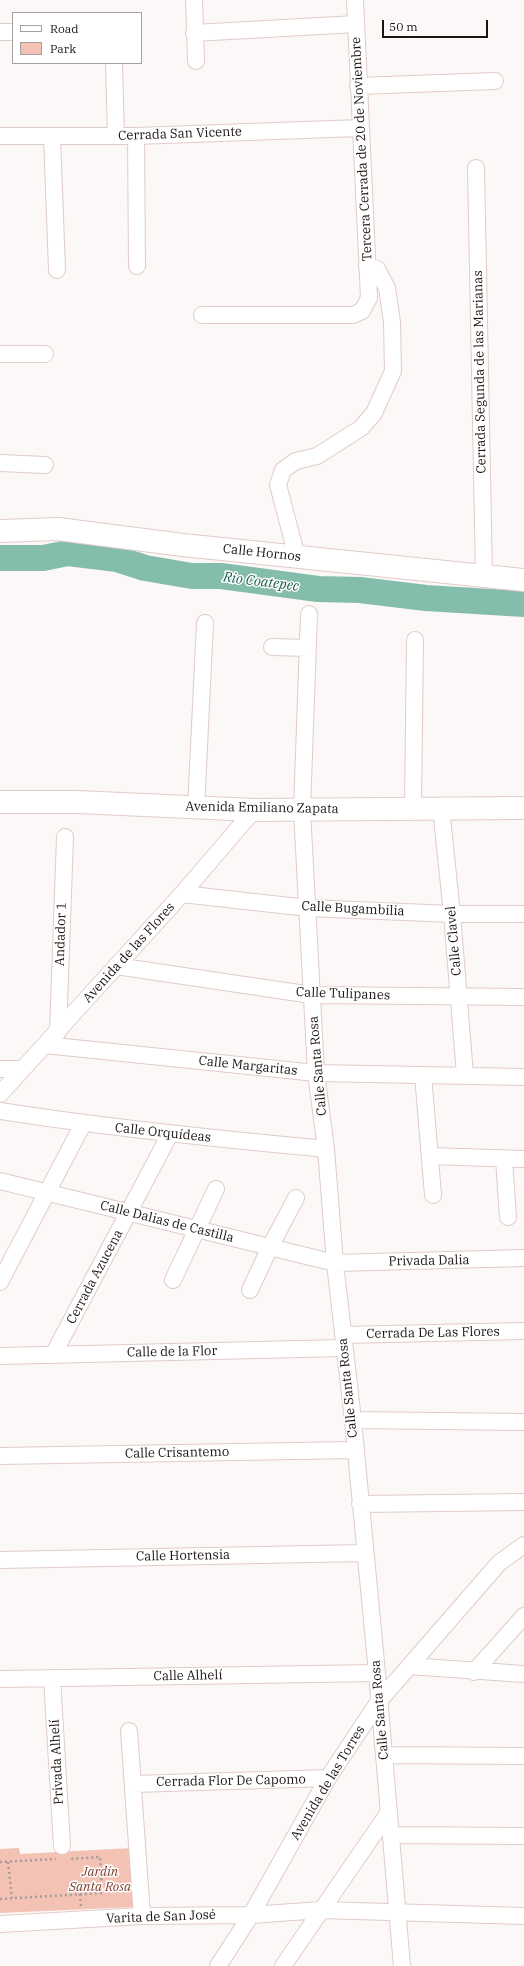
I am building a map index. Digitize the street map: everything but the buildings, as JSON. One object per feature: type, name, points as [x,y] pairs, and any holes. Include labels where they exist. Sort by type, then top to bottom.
[{"type":"main road","name":"Calle Hornos","points":[[0,531],[58,529],[297,557],[524,580]]},
{"type":"main road","name":"Avenida Emiliano Zapata","points":[[0,802],[78,802],[254,810],[413,807],[524,808]]},
{"type":"street","points":[[194,0],[196,61]]},
{"type":"street","name":"Tercera Cerrada de 20 de Noviembre","points":[[202,315],[353,315],[362,311],[369,298],[355,0]]},
{"type":"street","points":[[194,33],[356,24]]},
{"type":"street","points":[[0,32],[12,32]]},
{"type":"street","points":[[114,64],[116,136]]},
{"type":"street","points":[[358,86],[495,81]]},
{"type":"street","name":"Cerrada San Vicente","points":[[0,136],[136,136],[360,128]]},
{"type":"street","points":[[52,136],[57,270]]},
{"type":"street","points":[[136,136],[137,266]]},
{"type":"street","name":"Cerrada Segunda de las Marianas","points":[[476,168],[484,576]]},
{"type":"street","points":[[297,557],[278,485],[284,470],[296,461],[317,456],[361,428],[374,413],[393,371],[392,322],[388,288],[377,269],[367,266]]},
{"type":"street","points":[[0,354],[45,354]]},
{"type":"street","points":[[0,463],[45,465]]},
{"type":"street","name":"Calle Santa Rosa","points":[[309,614],[302,810],[316,1073],[326,1149],[335,1263],[353,1420],[377,1673],[402,1966]]},
{"type":"street","points":[[196,808],[205,623]]},
{"type":"street","points":[[413,807],[415,640]]},
{"type":"street","points":[[272,647],[308,648]]},
{"type":"street","name":"Calle Clavel","points":[[441,808],[460,996],[465,1075]]},
{"type":"street","name":"Avenida de las Flores","points":[[0,1094],[182,894],[254,810]]},
{"type":"street","name":"Andador 1","points":[[58,1032],[64,837]]},
{"type":"street","name":"Calle Bugambilia","points":[[182,894],[308,908],[452,914],[524,914]]},
{"type":"street","name":"Calle Tulipanes","points":[[116,966],[312,995],[524,997]]},
{"type":"street","name":"Calle Margaritas","points":[[45,1045],[316,1073],[524,1077]]},
{"type":"street","points":[[0,1069],[23,1069]]},
{"type":"street","points":[[423,1075],[433,1195]]},
{"type":"street","name":"Calle Orquídeas","points":[[0,1111],[83,1124],[326,1149]]},
{"type":"street","points":[[0,1282],[83,1124]]},
{"type":"street","name":"Cerrada Azucena","points":[[53,1355],[170,1134]]},
{"type":"street","points":[[430,1156],[524,1159]]},
{"type":"street","points":[[504,1159],[508,1216]]},
{"type":"street","name":"Calle Dalias de Castilla","points":[[0,1181],[335,1263]]},
{"type":"street","points":[[173,1280],[216,1189]]},
{"type":"street","points":[[250,1290],[270,1247],[296,1198]]},
{"type":"street","name":"Privada Dalia","points":[[335,1263],[524,1258]]},
{"type":"street","name":"Cerrada De Las Flores","points":[[344,1342],[524,1331]]},
{"type":"street","name":"Calle de la Flor","points":[[0,1356],[344,1342]]},
{"type":"street","points":[[353,1420],[524,1422]]},
{"type":"street","name":"Calle Crisantemo","points":[[0,1456],[355,1450]]},
{"type":"street","points":[[360,1504],[524,1502]]},
{"type":"street","name":"Avenida de las Torres","points":[[218,1966],[251,1915],[328,1778],[379,1701],[499,1562],[524,1545]]},
{"type":"street","name":"Calle Hortensia","points":[[0,1560],[365,1553]]},
{"type":"street","points":[[474,1672],[524,1616]]},
{"type":"street","points":[[409,1666],[474,1672],[524,1674]]},
{"type":"street","name":"Calle Alhelí","points":[[0,1679],[377,1673]]},
{"type":"street","name":"Privada Alhelí","points":[[52,1678],[62,1846]]},
{"type":"street","points":[[129,1731],[134,1784],[142,1916]]},
{"type":"street","points":[[384,1755],[524,1756]]},
{"type":"street","name":"Cerrada Flor De Capomo","points":[[134,1784],[328,1778]]},
{"type":"street","points":[[283,1966],[389,1812]]},
{"type":"street","points":[[391,1835],[524,1836]]},
{"type":"street","name":"Varita de San José","points":[[0,1924],[142,1916],[251,1915],[321,1910],[524,1916]]},
{"type":"path","points":[[0,1899],[102,1893],[100,1857]]},
{"type":"path","points":[[0,1862],[8,1862],[12,1898]]},
{"type":"green space","name":"Jardín Santa Rosa","points":[[19,1848],[20,1854],[132,1848],[135,1907],[0,1913],[0,1849]]},
{"type":"waterway","name":"Rio Coatepec","points":[[0,558],[43,558],[68,553],[117,559],[145,568],[192,576],[221,576],[318,589],[360,590],[426,598],[524,604]]}]
